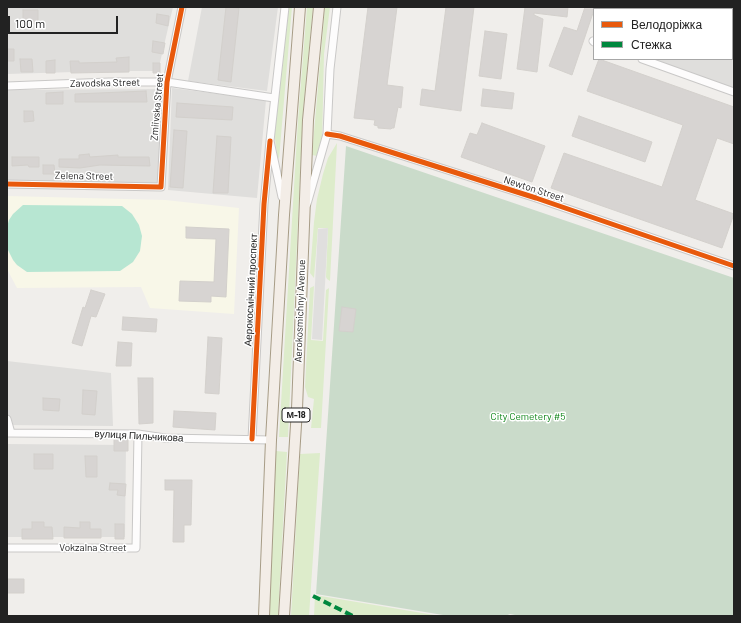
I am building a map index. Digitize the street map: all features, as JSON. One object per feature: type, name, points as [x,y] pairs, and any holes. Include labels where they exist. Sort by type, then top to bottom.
[{"type":"main road","name":"Aerokosmichnyi Avenue","points":[[264,616],[271,440],[284,215],[300,7]]},
{"type":"main road","name":"Aerokosmichnyi Avenue","points":[[284,616],[297,409],[308,120],[319,7]]},
{"type":"street","name":"Zmiivska Street","points":[[161,187],[167,82],[182,7]]},
{"type":"street","name":"Аерокосмічний проспект","points":[[252,439],[264,204],[274,98],[285,7]]},
{"type":"street","points":[[304,214],[327,134],[330,69],[337,7]]},
{"type":"street","points":[[645,60],[734,92]]},
{"type":"street","name":"Zavodska Street","points":[[7,86],[109,82],[167,82],[274,98]]},
{"type":"street","name":"Newton Street","points":[[327,134],[340,136],[536,198],[734,266]]},
{"type":"street","name":"Аерокосмічний проспект","points":[[270,141],[281,186],[284,215]]},
{"type":"street","name":"Zelena Street","points":[[7,184],[161,187]]},
{"type":"street","points":[[7,419],[9,433]]},
{"type":"street","name":"вулиця Пильчикова","points":[[9,433],[138,434],[165,438],[271,440]]},
{"type":"street","name":"Vokzalna Street","points":[[7,548],[136,548],[138,434]]},
{"type":"shaded area","points":[[7,7],[173,7],[158,71],[7,74]]},
{"type":"shaded area","points":[[202,7],[278,7],[267,91],[188,81]]},
{"type":"shaded area","points":[[734,7],[734,88],[654,60],[733,60],[733,8],[609,8]]},
{"type":"shaded area","points":[[172,88],[266,100],[257,198],[168,190]]},
{"type":"shaded area","points":[[166,89],[161,187],[7,184],[7,90]]},
{"type":"shaded area","points":[[7,196],[165,200],[239,208],[234,314],[150,308],[141,287],[17,288],[7,269]]},
{"type":"shaded area","points":[[328,228],[322,340],[312,339],[318,229]]},
{"type":"shaded area","points":[[7,361],[111,373],[113,426],[7,425]]},
{"type":"shaded area","points":[[7,444],[126,445],[125,537],[7,537]]},
{"type":"green space","points":[[288,7],[292,7],[279,159],[277,155],[274,131]]},
{"type":"green space","points":[[307,7],[313,7],[303,111],[288,437],[279,437],[298,120]]},
{"type":"green space","points":[[325,7],[330,7],[324,54],[322,144],[317,156],[312,155]]},
{"type":"green space","points":[[337,143],[330,281],[326,277],[328,228],[318,228],[314,278],[310,273],[317,199],[328,158]]},
{"type":"green space","name":"City Cemetery #5","points":[[346,146],[734,278],[734,616],[520,616],[510,614],[505,616],[449,616],[316,594]]},
{"type":"green space","points":[[23,205],[122,206],[132,214],[139,225],[142,236],[140,251],[133,262],[120,271],[27,272],[17,265],[7,248],[7,227],[9,220]]},
{"type":"green space","points":[[314,286],[311,340],[323,341],[326,290],[329,288],[321,428],[311,428],[314,399],[308,397],[305,387],[310,288]]},
{"type":"green space","points":[[276,451],[287,452],[278,616],[267,616]]},
{"type":"green space","points":[[320,453],[309,616],[291,616],[300,454]]},
{"type":"green space","points":[[315,595],[440,616],[314,616]]},
{"type":"building","points":[[226,7],[239,8],[231,82],[218,80]]},
{"type":"building","points":[[368,7],[397,7],[387,85],[403,87],[401,108],[398,107],[394,128],[391,129],[378,128],[378,126],[374,125],[375,120],[354,118]]},
{"type":"building","points":[[446,7],[474,7],[461,111],[420,105],[422,89],[435,91]]},
{"type":"building","points":[[525,7],[568,7],[567,17],[534,13],[534,15],[543,19],[537,72],[517,69]]},
{"type":"building","points":[[585,7],[595,7],[593,8],[593,13],[572,75],[549,66],[564,27],[577,31]]},
{"type":"building","points":[[23,10],[38,10],[38,24],[23,23]]},
{"type":"building","points":[[157,14],[169,16],[168,26],[156,23]]},
{"type":"building","points":[[485,31],[507,34],[501,79],[479,76]]},
{"type":"building","points":[[153,41],[165,43],[163,54],[152,52]]},
{"type":"building","points":[[7,49],[14,49],[14,61],[7,61]]},
{"type":"building","points":[[129,57],[129,72],[71,73],[70,61],[79,61],[79,63],[117,62],[116,58]]},
{"type":"building","points":[[20,59],[32,59],[33,72],[21,72]]},
{"type":"building","points":[[55,60],[55,73],[46,73],[46,61]]},
{"type":"building","points":[[599,60],[602,60],[734,107],[734,144],[717,138],[695,200],[734,214],[722,248],[551,188],[564,153],[662,187],[683,125],[587,91]]},
{"type":"building","points":[[153,63],[160,63],[160,73],[153,73]]},
{"type":"building","points":[[483,89],[514,93],[512,109],[481,106]]},
{"type":"building","points":[[146,91],[147,102],[75,102],[75,94]]},
{"type":"building","points":[[63,92],[63,104],[46,104],[46,93]]},
{"type":"building","points":[[177,103],[233,107],[232,120],[176,117]]},
{"type":"building","points":[[24,111],[33,111],[34,121],[24,122]]},
{"type":"building","points":[[579,116],[652,142],[645,162],[572,136]]},
{"type":"building","points":[[482,123],[545,146],[532,182],[461,157],[470,133],[477,135]]},
{"type":"building","points":[[174,130],[187,131],[183,188],[170,187]]},
{"type":"building","points":[[217,136],[231,137],[228,193],[213,193]]},
{"type":"building","points":[[89,154],[90,157],[118,155],[118,157],[149,157],[150,166],[100,165],[80,168],[59,167],[59,159],[79,159],[79,155]]},
{"type":"building","points":[[12,157],[39,157],[39,167],[29,167],[28,165],[12,166]]},
{"type":"building","points":[[43,165],[54,165],[55,174],[43,174]]},
{"type":"building","points":[[186,227],[229,229],[226,297],[211,296],[211,302],[179,301],[180,281],[214,282],[216,239],[186,238]]},
{"type":"building","points":[[91,290],[105,294],[96,317],[91,316],[82,346],[72,343],[83,307],[85,308]]},
{"type":"building","points":[[342,307],[356,309],[353,332],[339,331]]},
{"type":"building","points":[[123,317],[157,319],[156,332],[122,330]]},
{"type":"building","points":[[208,337],[222,338],[219,394],[205,393]]},
{"type":"building","points":[[118,342],[132,343],[131,366],[116,366]]},
{"type":"building","points":[[138,378],[153,378],[153,423],[139,424]]},
{"type":"building","points":[[83,390],[97,391],[95,415],[82,414]]},
{"type":"building","points":[[43,398],[60,399],[59,411],[43,410]]},
{"type":"building","points":[[174,411],[216,413],[215,430],[173,427]]},
{"type":"building","points":[[114,439],[128,439],[128,451],[114,451]]},
{"type":"building","points":[[34,454],[53,454],[53,469],[34,469]]},
{"type":"building","points":[[85,456],[97,456],[97,477],[86,477]]},
{"type":"building","points":[[165,480],[192,480],[191,525],[184,525],[184,542],[173,542],[174,490],[165,490]]},
{"type":"building","points":[[110,483],[126,484],[125,496],[117,495],[118,490],[109,490]]},
{"type":"building","points":[[32,522],[44,522],[44,527],[52,527],[53,539],[22,539],[22,529],[32,529]]},
{"type":"building","points":[[80,522],[90,522],[90,529],[101,529],[101,538],[64,538],[64,527],[80,528]]},
{"type":"building","points":[[115,524],[124,524],[124,539],[115,539]]},
{"type":"building","points":[[7,579],[24,579],[24,593],[7,593]]},
{"type":"marked path","points":[[313,596],[353,616]]},
{"type":"cycle path","points":[[7,184],[161,187],[167,82],[182,7]]},
{"type":"cycle path","points":[[327,134],[340,136],[536,198],[734,266]]},
{"type":"cycle path","points":[[252,439],[264,204],[270,141]]}]
